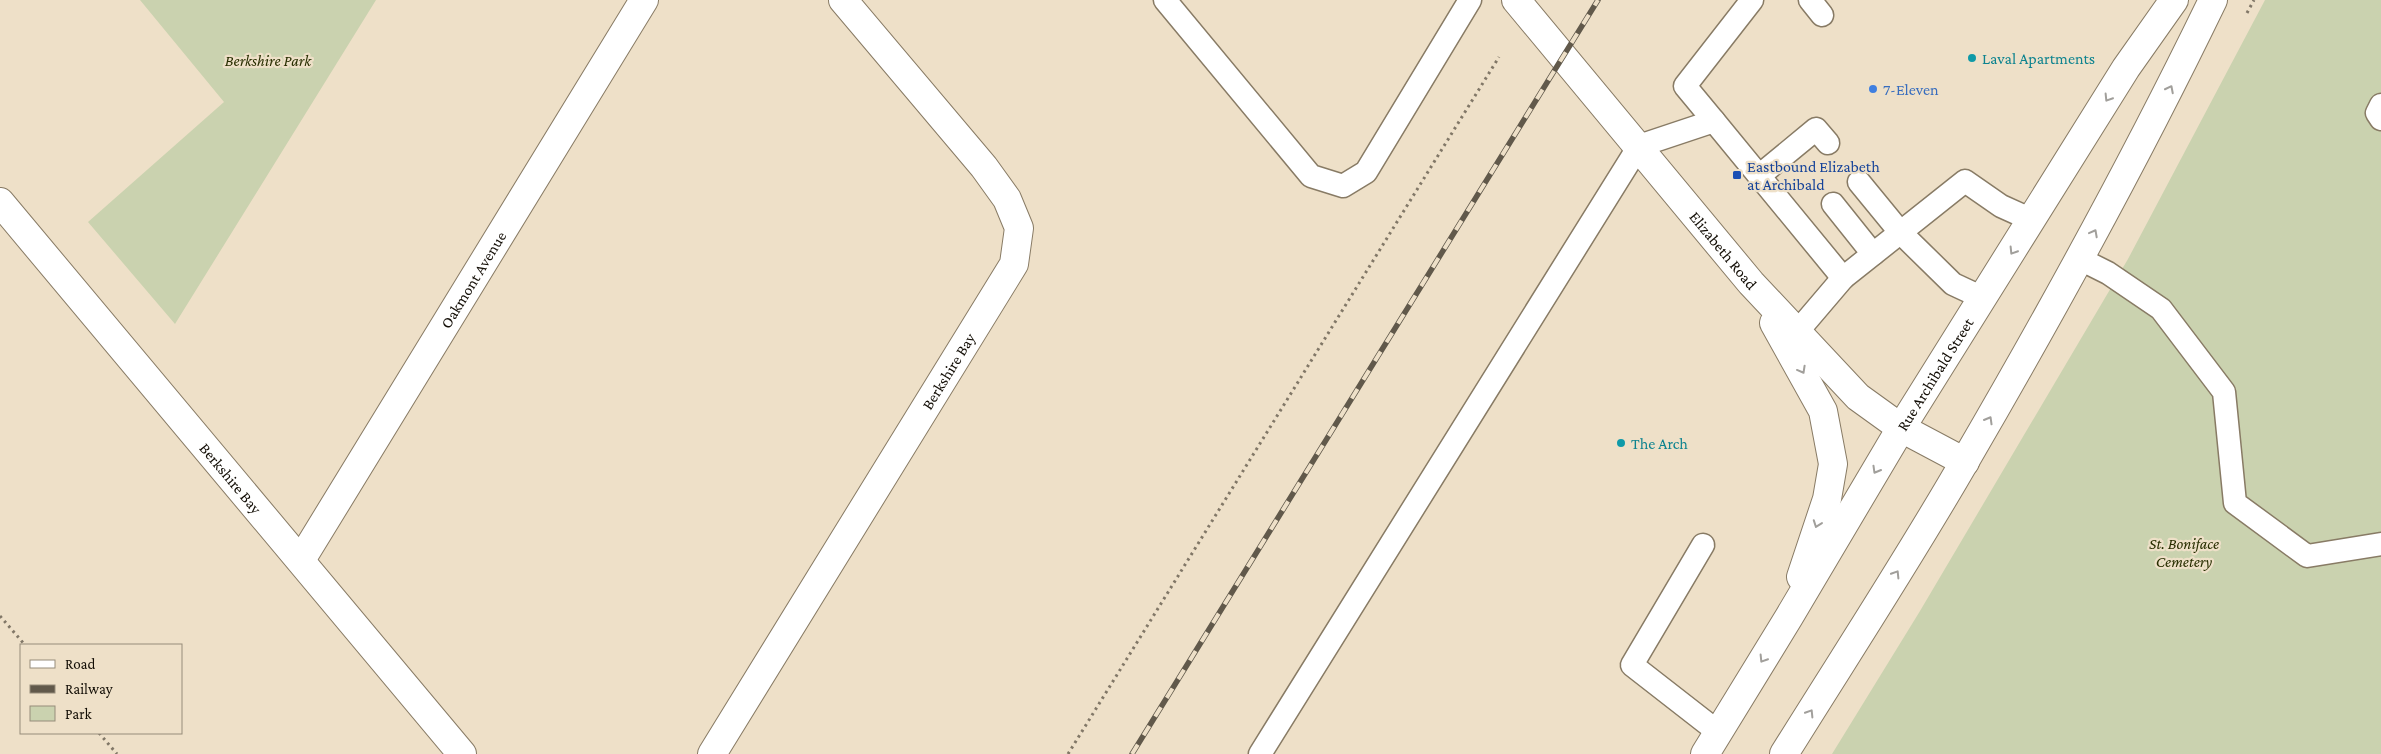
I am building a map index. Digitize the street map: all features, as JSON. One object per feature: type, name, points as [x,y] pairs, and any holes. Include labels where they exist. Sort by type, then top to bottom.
[{"type":"street","name":"Oakmont Avenue","points":[[301,560],[644,0]]},
{"type":"street","name":"Berkshire Bay","points":[[712,754],[1014,264],[1018,228],[1007,199],[984,167],[843,0]]},
{"type":"street","name":"Elizabeth Road","points":[[1516,0],[1751,283],[1858,397],[1901,428],[1965,462]]},
{"type":"street","name":"Rue Archibald Street","points":[[1711,743],[1789,618],[1901,428],[2126,68],[2174,0]]},
{"type":"street","points":[[1784,754],[1965,462],[2080,259],[2170,89],[2213,0]]},
{"type":"street","name":"Berkshire Bay","points":[[0,202],[462,754]]},
{"type":"street","points":[[1751,283],[1823,411],[1832,464],[1827,499],[1815,531],[1789,618]]},
{"type":"lane","points":[[1166,0],[1311,176],[1342,186],[1366,172],[1470,0]]},
{"type":"lane","points":[[1752,0],[1685,86],[1843,278]]},
{"type":"lane","points":[[2381,105],[2376,114],[2381,119]]},
{"type":"lane","points":[[1260,754],[1639,146],[1714,121]]},
{"type":"lane","points":[[1759,176],[1795,158],[1816,129],[1828,143]]},
{"type":"lane","points":[[1797,332],[1843,278],[1965,181],[2001,206],[2032,220]]},
{"type":"lane","points":[[1859,182],[1900,232],[1953,284],[1983,298]]},
{"type":"lane","points":[[1833,204],[1873,254]]},
{"type":"lane","points":[[2080,259],[2108,273],[2161,308],[2224,392],[2235,503],[2307,556],[2381,544]]},
{"type":"lane","points":[[1703,545],[1632,665],[1711,743]]},
{"type":"path","points":[[1068,754],[1499,57]]},
{"type":"path","points":[[0,616],[24,644]]},
{"type":"path","points":[[100,734],[117,754]]},
{"type":"green space","name":"Berkshire Park","points":[[140,0],[376,0],[175,324],[88,222],[224,102]]},
{"type":"green space","name":"St. Boniface Cemetery","points":[[2265,0],[2381,0],[2381,754],[1832,754],[1920,611],[2128,259]]},
{"type":"railway","points":[[1132,754],[1598,0]]},
{"type":"place","name":"Laval Apartments","points":[[1972,58]]},
{"type":"place","name":"7-Eleven","points":[[1873,89]]},
{"type":"place","name":"Eastbound Elizabeth at Archibald","points":[[1737,175]]},
{"type":"place","name":"The Arch","points":[[1621,443]]}]
